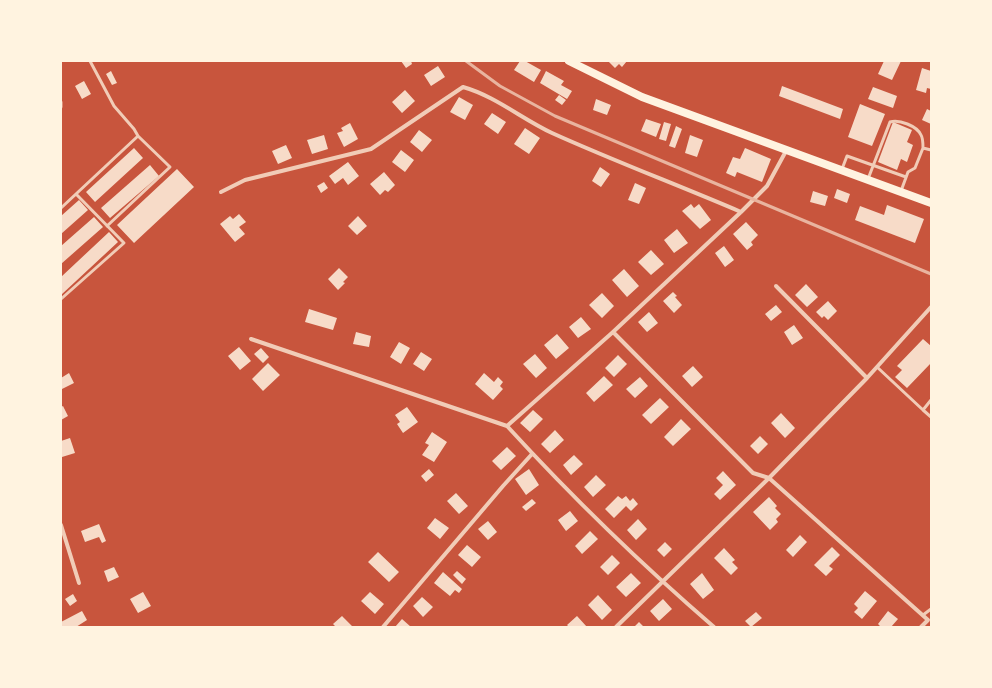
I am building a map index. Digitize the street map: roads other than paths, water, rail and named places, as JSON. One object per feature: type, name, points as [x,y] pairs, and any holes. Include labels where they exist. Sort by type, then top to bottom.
[{"type":"main road","points":[[569,61],[642,97],[931,203]]},
{"type":"street","points":[[221,192],[245,180],[371,148],[463,87],[478,91],[530,122],[584,147],[741,212]]},
{"type":"street","points":[[507,426],[613,332],[741,212],[767,186],[786,151]]},
{"type":"street","points":[[776,286],[867,378]]},
{"type":"street","points":[[616,627],[769,478],[867,378],[931,307]]},
{"type":"street","points":[[613,332],[753,473],[769,478],[923,615],[928,620],[921,627]]},
{"type":"street","points":[[251,339],[332,368],[507,426],[532,454],[662,582],[714,627]]},
{"type":"street","points":[[382,627],[532,454]]},
{"type":"street","points":[[61,525],[79,583]]},
{"type":"lane","points":[[90,61],[114,106],[134,129],[138,136],[170,167],[107,226]]},
{"type":"lane","points":[[868,180],[890,122],[900,121],[915,128],[921,134],[923,148],[915,168],[908,172],[900,192]]},
{"type":"lane","points":[[61,208],[138,136]]},
{"type":"lane","points":[[923,148],[931,150]]},
{"type":"lane","points":[[841,171],[847,156],[906,177]]},
{"type":"lane","points":[[61,299],[124,242],[76,194]]},
{"type":"lane","points":[[877,367],[931,417]]},
{"type":"lane","points":[[923,410],[931,400]]},
{"type":"lane","points":[[923,615],[931,609]]},
{"type":"railway","points":[[466,61],[500,86],[555,116],[931,274]]}]
